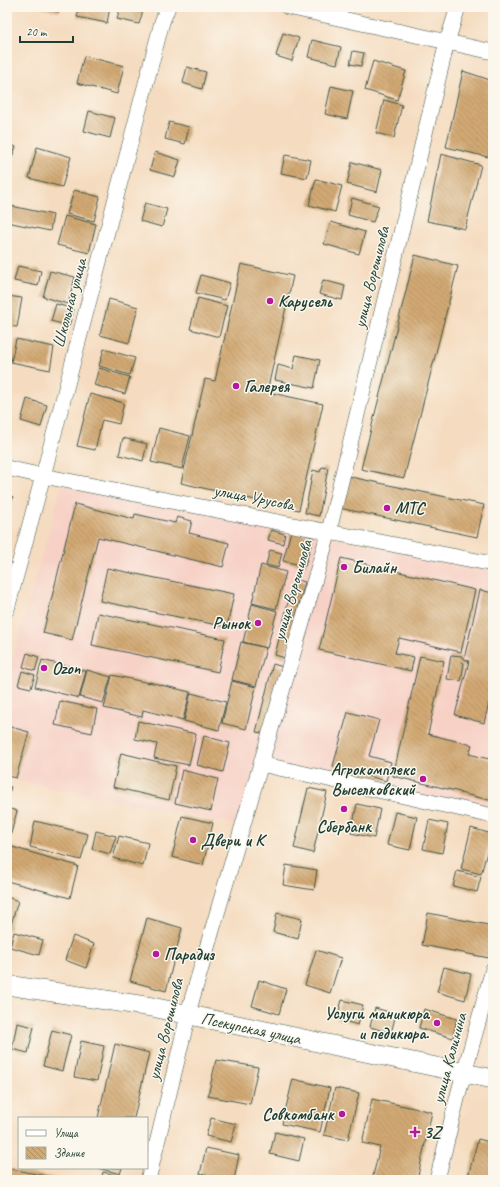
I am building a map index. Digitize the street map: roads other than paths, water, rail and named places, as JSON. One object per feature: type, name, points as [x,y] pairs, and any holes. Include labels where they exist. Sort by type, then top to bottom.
[{"type":"street","name":"Школьная улица","points":[[7,609],[162,22],[168,7]]},
{"type":"street","points":[[288,7],[493,52]]},
{"type":"street","name":"улица Ворошилова","points":[[148,1180],[188,1014],[329,531],[447,42],[458,7]]},
{"type":"street","name":"улица Урусова","points":[[7,468],[493,564]]},
{"type":"street","points":[[261,764],[493,816]]},
{"type":"street","name":"улица Калинина","points":[[437,1180],[464,1073],[493,969]]},
{"type":"street","name":"Псекупская улица","points":[[7,985],[152,1007],[493,1079]]},
{"type":"place","name":"Карусель","points":[[270,301]]},
{"type":"place","name":"Галерея","points":[[236,386]]},
{"type":"place","name":"МТС","points":[[387,508]]},
{"type":"place","name":"Билайн","points":[[344,567]]},
{"type":"place","name":"Рынок","points":[[258,623]]},
{"type":"place","name":"Ozon","points":[[44,668]]},
{"type":"place","name":"Агрокомплекс Выселковский","points":[[423,779]]},
{"type":"place","name":"Сбербанк","points":[[344,809]]},
{"type":"place","name":"Двери и К","points":[[193,840]]},
{"type":"place","name":"Парадиз","points":[[156,954]]},
{"type":"place","name":"Услуги маникюра и педикюра.","points":[[437,1023]]},
{"type":"place","name":"Совкомбанк","points":[[342,1114]]},
{"type":"place","name":"3Z","points":[[415,1132]]}]
